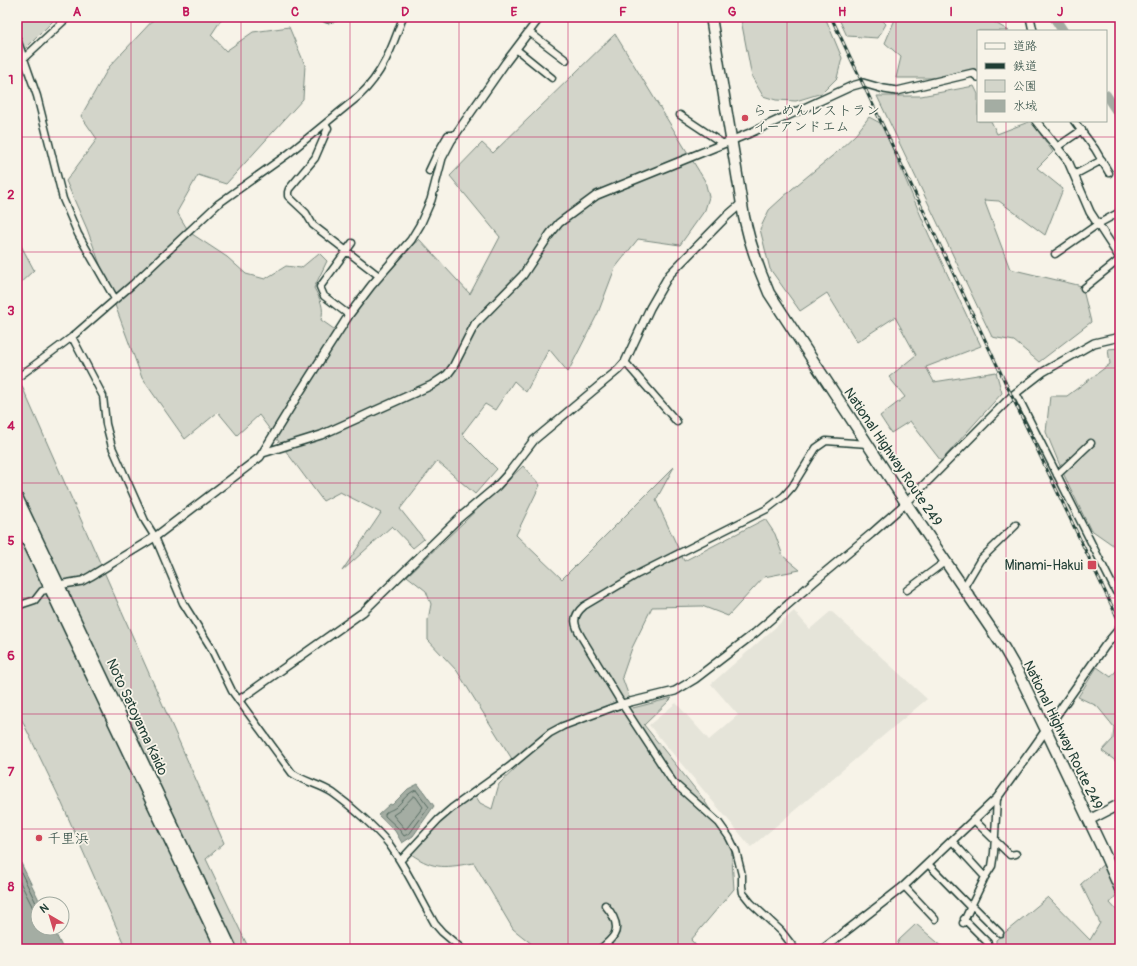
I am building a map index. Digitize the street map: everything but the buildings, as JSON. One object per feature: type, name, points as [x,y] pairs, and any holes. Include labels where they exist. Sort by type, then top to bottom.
[{"type":"highway","name":"National Highway Route 249","points":[[711,17],[727,142],[742,203],[750,245],[760,274],[769,293],[820,373],[906,503],[964,587],[1015,667],[1089,820],[1120,889]]},
{"type":"highway","name":"Noto Satoyama Kaido","points":[[17,498],[231,949]]},
{"type":"highway","name":"Noto Satoyama Kaido","points":[[17,518],[222,949]]},
{"type":"main road","points":[[1089,820],[1120,804]]},
{"type":"street","points":[[24,58],[68,17]]},
{"type":"street","points":[[323,17],[327,19],[336,17]]},
{"type":"street","points":[[17,378],[72,337],[218,204],[288,154],[366,90],[383,66],[403,17]]},
{"type":"street","points":[[64,584],[82,581],[155,538],[256,462],[349,315],[379,276],[411,240],[420,225],[431,200],[442,158],[456,134],[540,17]]},
{"type":"street","points":[[1030,17],[1033,30]]},
{"type":"street","points":[[529,32],[566,60]]},
{"type":"street","points":[[17,39],[37,96],[62,199],[78,234],[115,299]]},
{"type":"street","points":[[516,49],[552,78]]},
{"type":"street","points":[[263,453],[322,434],[432,385],[447,375],[453,367],[475,324],[523,275],[559,223],[597,195],[750,133],[852,86],[863,83],[897,91],[976,73]]},
{"type":"street","points":[[680,115],[727,142]]},
{"type":"street","points":[[1037,122],[1068,161],[1090,212],[1120,259],[1084,288]]},
{"type":"street","points":[[1075,122],[1082,130],[1109,173]]},
{"type":"street","points":[[325,124],[328,128],[318,154],[289,189],[288,196],[306,213],[313,225],[379,276]]},
{"type":"street","points":[[1057,147],[1082,130]]},
{"type":"street","points":[[429,171],[448,135],[456,134]]},
{"type":"street","points":[[1074,175],[1102,160]]},
{"type":"street","points":[[239,700],[363,612],[458,519],[496,487],[534,440],[618,370],[625,362],[650,308],[669,275],[727,216],[742,203]]},
{"type":"street","points":[[1055,254],[1098,224],[1120,212]]},
{"type":"street","points":[[349,315],[324,296],[320,287],[352,243]]},
{"type":"street","points":[[72,337],[103,396],[106,424],[112,446],[145,521],[155,538],[184,602],[210,646],[232,691],[292,773],[304,780],[328,789],[375,828],[390,845],[435,924],[462,949]]},
{"type":"street","points":[[400,862],[438,820],[452,808],[509,767],[550,733],[622,704],[675,691],[695,679],[756,633],[822,574],[906,503],[1016,393],[1043,372],[1094,343],[1120,337]]},
{"type":"street","points":[[625,362],[677,422]]},
{"type":"street","points":[[1016,393],[1116,592],[1120,595]]},
{"type":"street","points":[[795,949],[781,931],[751,903],[743,893],[742,875],[736,851],[729,837],[719,823],[673,782],[622,704],[577,629],[575,618],[580,609],[638,574],[767,509],[784,496],[792,487],[816,448],[821,444],[826,442],[868,444]]},
{"type":"street","points":[[1057,475],[1091,443]]},
{"type":"street","points":[[964,587],[980,560],[1016,525]]},
{"type":"street","points":[[907,590],[946,561]]},
{"type":"street","points":[[17,606],[35,600],[42,591],[46,590]]},
{"type":"street","points":[[823,949],[904,886],[997,798],[1105,646],[1120,628]]},
{"type":"street","points":[[988,943],[964,921],[985,877],[992,866],[997,798]]},
{"type":"street","points":[[974,820],[1010,855],[1016,854]]},
{"type":"street","points":[[952,841],[985,877]]},
{"type":"street","points":[[928,864],[1000,933]]},
{"type":"street","points":[[904,886],[935,918]]},
{"type":"street","points":[[600,949],[614,934],[616,928],[612,914],[605,904]]},
{"type":"shaded area","points":[[794,611],[810,629],[831,611],[927,699],[751,847],[649,725],[676,703],[709,740],[738,715],[711,684]]},
{"type":"green space","points":[[17,17],[57,17],[17,57]]},
{"type":"green space","points":[[156,17],[223,17],[211,35],[226,51],[253,32],[289,27],[305,65],[303,99],[226,184],[198,175],[177,212],[189,232],[227,257],[246,274],[265,279],[286,266],[301,268],[319,253],[327,261],[314,288],[322,308],[321,320],[341,334],[366,297],[419,239],[470,294],[500,237],[450,176],[482,143],[493,153],[615,34],[705,181],[709,197],[705,210],[680,245],[638,239],[615,268],[598,313],[568,372],[549,349],[526,392],[514,381],[495,410],[485,404],[462,434],[497,469],[475,494],[437,461],[400,509],[424,539],[413,548],[392,526],[342,571],[381,513],[340,492],[323,501],[259,415],[237,435],[218,412],[185,439],[142,378],[87,229],[66,181],[97,139],[81,116],[109,67]]},
{"type":"green space","points":[[741,17],[825,17],[842,58],[837,78],[822,93],[796,101],[776,100],[763,96],[752,77]]},
{"type":"green space","points":[[838,17],[879,17],[886,24],[878,38],[847,36]]},
{"type":"green space","points":[[896,17],[996,17],[994,22],[1007,30],[977,30],[977,73],[933,78],[896,78],[901,57],[885,43]]},
{"type":"green space","points":[[974,86],[977,92],[977,122],[991,122],[997,134],[1032,122],[1053,152],[1037,168],[1063,189],[1045,235],[999,201],[984,200],[1010,269],[1082,286],[1091,322],[1039,362],[1014,341],[992,337],[877,96],[921,96]]},
{"type":"green space","points":[[869,117],[882,124],[929,235],[981,346],[926,367],[934,382],[996,372],[1002,393],[941,461],[910,421],[891,433],[880,416],[905,397],[889,377],[916,355],[895,317],[857,342],[827,293],[800,311],[770,269],[760,229],[769,210],[837,152],[856,134]]},
{"type":"green space","points":[[17,238],[34,270],[17,286]]},
{"type":"green space","points":[[1120,348],[1120,550],[1090,529],[1063,473],[1046,432],[1050,396],[1067,396],[1110,364],[1108,349]]},
{"type":"green space","points":[[17,375],[224,843],[206,859],[249,949],[126,949],[60,799],[17,710]]},
{"type":"green space","points":[[523,466],[540,485],[516,535],[562,579],[674,467],[656,500],[684,561],[765,519],[775,534],[783,556],[800,570],[764,577],[728,616],[702,606],[652,607],[632,648],[622,677],[633,708],[672,698],[644,725],[704,800],[731,844],[734,889],[691,940],[699,949],[538,949],[513,929],[474,863],[449,866],[434,865],[427,863],[411,854],[440,821],[475,795],[480,803],[492,809],[499,784],[517,767],[457,671],[428,640],[428,620],[431,604],[426,591],[407,576]]},
{"type":"green space","points":[[1120,666],[1120,764],[1102,751],[1113,739],[1114,727],[1097,706],[1078,697],[1097,667],[1111,677]]},
{"type":"green space","points":[[1106,862],[1117,894],[1110,903],[1120,914],[1120,949],[996,949],[996,940],[1048,897],[1090,940],[1100,923],[1081,884]]},
{"type":"green space","points":[[916,924],[944,949],[895,949],[899,940]]},
{"type":"water","points":[[418,784],[434,806],[413,836],[402,843],[395,831],[378,815],[390,804],[392,805],[408,789]]},
{"type":"water","points":[[17,855],[37,896],[30,896],[30,936],[57,936],[63,949],[17,949]]},
{"type":"waterway","points":[[1054,17],[1062,30]]},
{"type":"waterway","points":[[1107,96],[1120,116]]},
{"type":"railway","points":[[831,17],[1120,623]]},
{"type":"place","name":"らーめんレストラン イーアンドエム","points":[[745,118]]},
{"type":"place","name":"Minami-Hakui","points":[[1092,565]]},
{"type":"place","name":"千里浜","points":[[39,838]]}]
